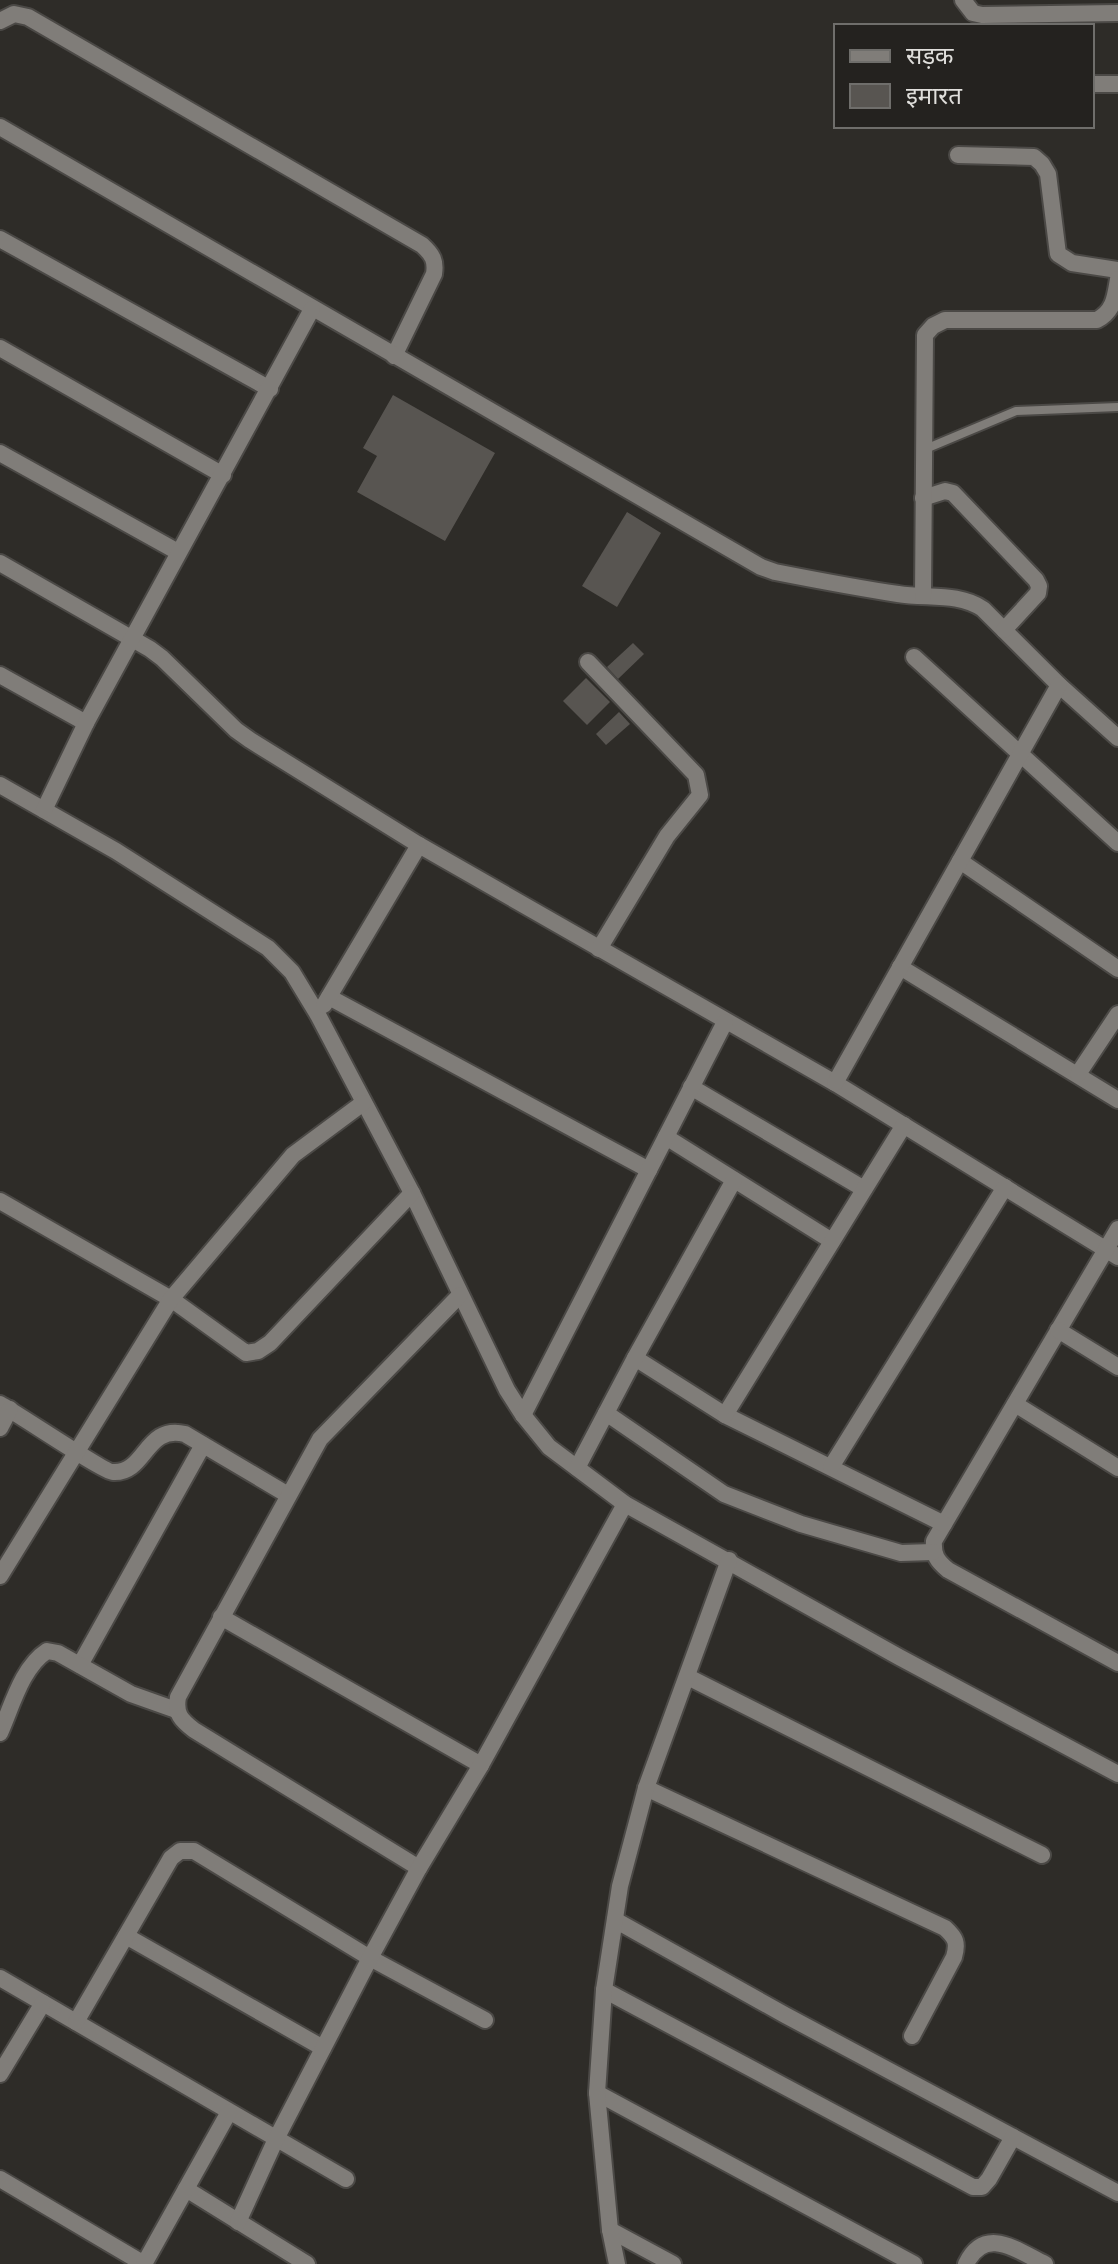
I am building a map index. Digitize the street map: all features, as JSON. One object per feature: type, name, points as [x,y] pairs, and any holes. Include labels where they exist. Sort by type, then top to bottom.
[{"type":"street","points":[[963,0],[973,13],[982,15],[1118,13]]},
{"type":"street","points":[[0,21],[14,14],[28,17],[422,245],[432,254],[434,274],[394,356]]},
{"type":"street","points":[[1094,84],[1118,84]]},
{"type":"street","points":[[0,127],[761,567],[789,575],[973,602],[1118,738]]},
{"type":"street","points":[[958,155],[1034,157],[1048,174],[1058,254],[1072,263],[1118,270]]},
{"type":"street","points":[[0,239],[270,389]]},
{"type":"street","points":[[923,596],[925,335],[945,320],[1097,320],[1106,316],[1113,305],[1118,279]]},
{"type":"street","points":[[44,810],[132,636],[312,309]]},
{"type":"street","points":[[0,348],[223,475]]},
{"type":"street","points":[[0,453],[178,552]]},
{"type":"street","points":[[923,498],[945,491],[953,493],[1036,580],[1038,593],[1004,630]]},
{"type":"street","points":[[0,563],[132,636],[162,658],[236,730],[419,845],[835,1083],[1112,1253]]},
{"type":"street","points":[[914,657],[1118,843]]},
{"type":"street","points":[[588,662],[696,775],[700,784],[700,795],[667,836],[599,949]]},
{"type":"street","points":[[0,675],[86,723]]},
{"type":"street","points":[[835,1083],[1059,685]]},
{"type":"street","points":[[0,785],[116,851],[268,948],[292,972],[412,1193],[460,1295],[523,1415],[549,1447],[625,1504],[899,1657],[1118,1774]]},
{"type":"street","points":[[318,1015],[419,845]]},
{"type":"street","points":[[960,861],[1118,969]]},
{"type":"street","points":[[900,967],[1118,1100]]},
{"type":"street","points":[[329,997],[649,1170]]},
{"type":"street","points":[[1078,1074],[1118,1014]]},
{"type":"street","points":[[523,1415],[725,1022]]},
{"type":"street","points":[[691,1087],[864,1189]]},
{"type":"street","points":[[0,1576],[6,1553],[76,1450],[171,1299],[293,1155],[363,1103]]},
{"type":"street","points":[[725,1415],[904,1125]]},
{"type":"street","points":[[666,1137],[832,1241]]},
{"type":"street","points":[[577,1468],[734,1180]]},
{"type":"street","points":[[831,1467],[1005,1187]]},
{"type":"street","points":[[0,1201],[171,1299],[246,1353],[258,1351],[270,1343],[412,1193]]},
{"type":"street","points":[[1118,1229],[1112,1253],[1058,1330],[934,1541],[933,1552],[938,1562],[948,1570],[1118,1663]]},
{"type":"street","points":[[419,1868],[194,1730],[183,1722],[176,1710],[178,1697],[311,1452],[334,1422],[460,1295]]},
{"type":"street","points":[[1058,1330],[1118,1367]]},
{"type":"street","points":[[635,1358],[725,1415],[944,1524]]},
{"type":"street","points":[[1015,1404],[1118,1468]]},
{"type":"street","points":[[0,1428],[5,1406],[108,1472],[122,1472],[134,1464],[156,1438],[172,1430],[185,1434],[288,1495]]},
{"type":"street","points":[[606,1413],[724,1494],[801,1524],[901,1553],[933,1552]]},
{"type":"street","points":[[80,1665],[203,1445]]},
{"type":"street","points":[[238,2222],[276,2139],[370,1958],[625,1504]]},
{"type":"street","points":[[617,2264],[610,2230],[597,2093],[604,1990],[620,1886],[646,1788],[729,1560]]},
{"type":"street","points":[[221,1617],[481,1765]]},
{"type":"street","points":[[0,1733],[36,1658],[47,1651],[58,1653],[131,1694],[176,1710]]},
{"type":"street","points":[[688,1677],[1042,1855]]},
{"type":"street","points":[[646,1788],[945,1928],[955,1937],[958,1946],[954,1957],[912,2036]]},
{"type":"street","points":[[76,2022],[171,1858],[180,1851],[194,1851],[370,1958],[485,2020]]},
{"type":"street","points":[[615,1920],[785,2015],[1118,2193]]},
{"type":"street","points":[[126,1936],[323,2048]]},
{"type":"street","points":[[0,1978],[346,2179]]},
{"type":"street","points":[[604,1990],[973,2187],[982,2187],[989,2179],[1013,2137]]},
{"type":"street","points":[[0,2074],[43,2003]]},
{"type":"street","points":[[597,2093],[914,2264]]},
{"type":"street","points":[[0,2179],[144,2264],[229,2112]]},
{"type":"street","points":[[186,2189],[307,2264]]},
{"type":"street","points":[[610,2230],[673,2264]]},
{"type":"street","points":[[966,2264],[971,2254],[990,2242],[1002,2244],[1045,2264]]},
{"type":"lane","points":[[923,450],[1016,411],[1118,407]]},
{"type":"building","points":[[393,395],[495,453],[445,541],[357,492],[377,456],[363,448]]},
{"type":"building","points":[[627,512],[661,533],[617,607],[582,586]]},
{"type":"building","points":[[633,643],[644,654],[618,679],[607,667]]},
{"type":"building","points":[[586,678],[610,702],[587,725],[563,701]]},
{"type":"building","points":[[619,712],[630,724],[606,745],[596,734]]}]
